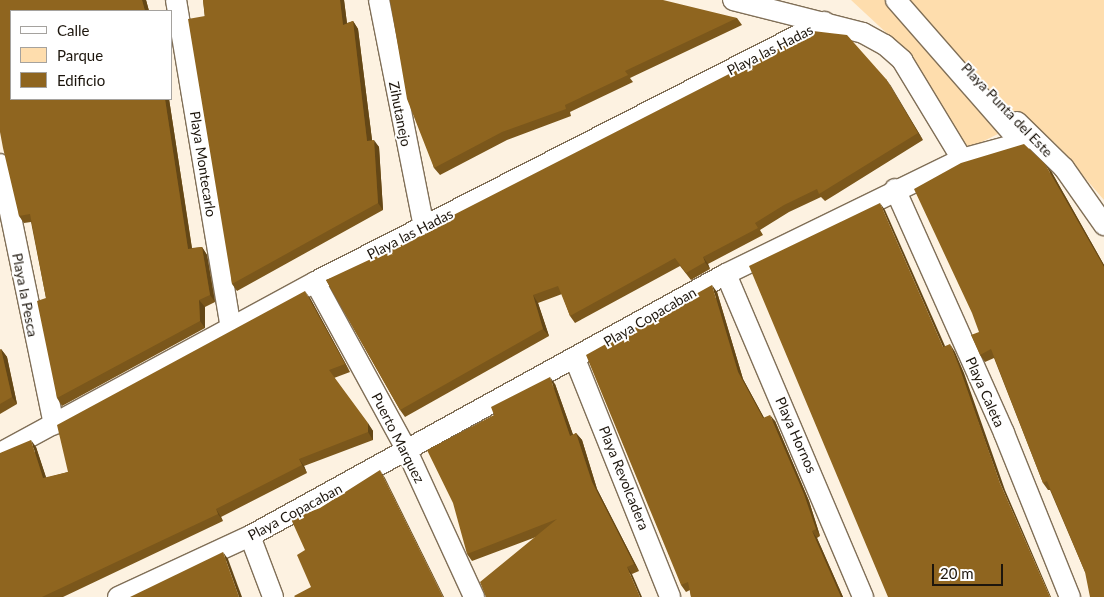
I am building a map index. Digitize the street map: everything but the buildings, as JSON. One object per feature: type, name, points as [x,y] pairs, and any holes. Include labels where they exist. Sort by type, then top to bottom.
[{"type":"street","name":"Playa Montecarlo","points":[[176,0],[231,327]]},
{"type":"street","name":"Zihutanejo","points":[[379,0],[424,227]]},
{"type":"street","points":[[733,0],[863,33],[902,60],[962,159]]},
{"type":"street","name":"Playa Copacaban","points":[[118,597],[250,536],[575,360],[726,274],[895,189],[962,159],[1021,143],[896,0]]},
{"type":"street","name":"Playa Punta del Este","points":[[905,0],[1042,150],[1064,168],[1104,225]]},
{"type":"street","name":"Playa las Hadas","points":[[0,453],[315,282],[824,22]]},
{"type":"street","name":"Playa la Pesca","points":[[0,164],[54,424]]},
{"type":"street","name":"Playa Caleta","points":[[895,189],[1004,433],[1070,597]]},
{"type":"street","name":"Playa Hornos","points":[[726,274],[863,597]]},
{"type":"street","name":"Puerto Marquez","points":[[315,282],[407,451],[474,597]]},
{"type":"street","name":"Playa Revolcadera","points":[[575,360],[670,597]]},
{"type":"street","points":[[250,536],[273,597]]},
{"type":"green space","points":[[851,0],[1104,0],[1104,200],[1054,142],[998,134],[965,150],[893,39]]}]
